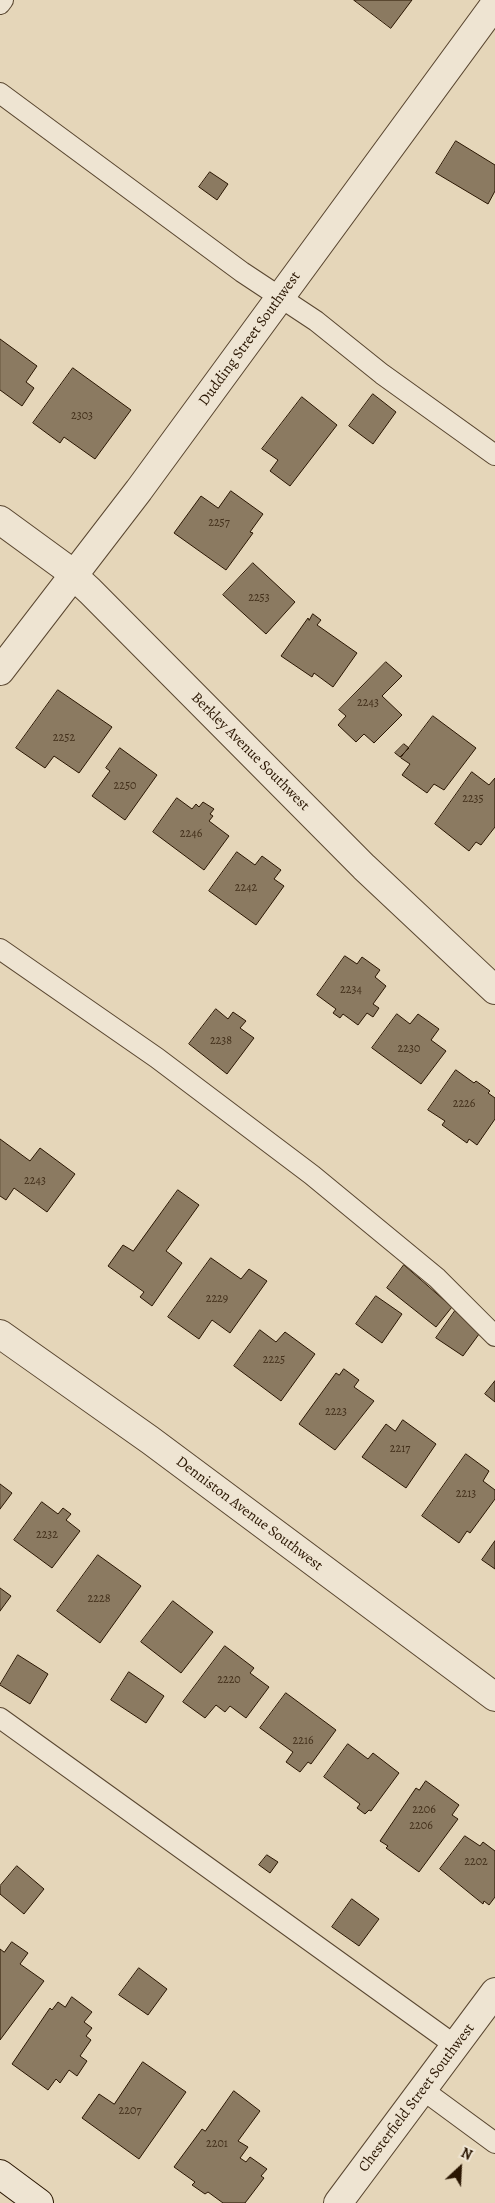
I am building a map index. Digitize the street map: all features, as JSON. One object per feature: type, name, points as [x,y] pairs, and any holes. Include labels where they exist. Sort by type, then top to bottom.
[{"type":"street","name":"Dudding Street Southwest","points":[[0,671],[281,298],[495,4]]},
{"type":"street","name":"Berkley Avenue Southwest","points":[[0,520],[73,575],[364,867],[495,990]]},
{"type":"street","name":"Denniston Avenue Southwest","points":[[0,1334],[158,1446],[495,1697]]},
{"type":"street","name":"Chesterfield Street Southwest","points":[[338,2203],[495,1992]]},
{"type":"street","points":[[0,2174],[39,2203]]},
{"type":"lane","points":[[0,4],[3,0]]},
{"type":"lane","points":[[0,93],[281,298],[316,321],[382,374],[495,455]]},
{"type":"lane","points":[[0,949],[157,1058],[312,1175],[437,1278],[495,1336]]},
{"type":"lane","points":[[0,1718],[456,2046]]},
{"type":"lane","points":[[423,2090],[495,2143]]},
{"type":"building","points":[[354,0],[412,0],[391,28]]},
{"type":"building","points":[[456,141],[495,165],[495,191],[488,204],[436,173]]},
{"type":"building","points":[[210,172],[228,184],[217,200],[199,187]]},
{"type":"building","points":[[0,339],[37,366],[26,382],[34,388],[22,406],[0,390]]},
{"type":"building","points":[[73,368],[131,410],[95,459],[64,437],[60,443],[33,423]]},
{"type":"building","points":[[373,394],[396,412],[373,444],[349,426]]},
{"type":"building","points":[[302,397],[337,425],[290,486],[270,471],[278,460],[262,449]]},
{"type":"building","points":[[231,491],[263,514],[250,532],[253,533],[226,570],[174,533],[201,496],[218,508]]},
{"type":"building","points":[[253,563],[295,602],[266,634],[223,595]]},
{"type":"building","points":[[313,614],[321,620],[317,625],[357,653],[333,687],[314,673],[312,677],[281,656],[308,618],[309,620]]},
{"type":"building","points":[[386,662],[402,676],[382,696],[402,715],[374,743],[364,734],[356,742],[338,725],[346,716],[339,710]]},
{"type":"building","points":[[58,690],[112,727],[79,773],[54,756],[45,768],[16,748]]},
{"type":"building","points":[[433,716],[476,748],[444,790],[434,784],[427,793],[402,775],[410,764],[401,758]]},
{"type":"building","points":[[404,744],[409,748],[400,757],[395,753]]},
{"type":"building","points":[[120,748],[157,775],[125,820],[92,796],[110,771],[106,768]]},
{"type":"building","points":[[472,772],[489,785],[495,778],[495,827],[481,845],[476,842],[469,851],[435,824]]},
{"type":"building","points":[[177,798],[192,809],[196,804],[199,807],[203,802],[214,809],[210,814],[213,816],[209,821],[229,836],[204,870],[153,832]]},
{"type":"building","points":[[237,852],[255,865],[262,856],[281,870],[274,879],[284,886],[256,925],[209,891]]},
{"type":"building","points":[[345,956],[357,964],[362,957],[380,970],[375,977],[386,986],[373,1004],[379,1008],[373,1017],[367,1013],[358,1025],[343,1014],[340,1018],[333,1013],[336,1009],[317,995]]},
{"type":"building","points":[[216,1009],[228,1019],[233,1012],[246,1021],[240,1028],[254,1038],[227,1074],[189,1044]]},
{"type":"building","points":[[397,1014],[410,1024],[418,1014],[439,1029],[431,1040],[446,1051],[421,1084],[372,1048]]},
{"type":"building","points":[[456,1070],[474,1083],[476,1081],[490,1091],[488,1093],[495,1098],[495,1119],[477,1145],[469,1139],[467,1143],[442,1125],[445,1121],[428,1110]]},
{"type":"building","points":[[0,1139],[30,1161],[40,1148],[75,1174],[47,1212],[14,1188],[6,1200],[0,1196]]},
{"type":"building","points":[[178,1190],[199,1205],[166,1251],[182,1263],[152,1306],[140,1297],[144,1292],[108,1266],[123,1245],[133,1251]]},
{"type":"building","points":[[211,1258],[241,1279],[249,1269],[267,1281],[230,1333],[212,1320],[199,1339],[168,1317]]},
{"type":"building","points":[[404,1265],[452,1307],[436,1327],[387,1288]]},
{"type":"building","points":[[376,1296],[402,1314],[382,1343],[356,1324]]},
{"type":"building","points":[[455,1311],[482,1330],[463,1356],[436,1338]]},
{"type":"building","points":[[260,1330],[276,1342],[285,1332],[315,1354],[281,1401],[234,1366]]},
{"type":"building","points":[[344,1369],[359,1380],[354,1387],[374,1401],[335,1450],[299,1424],[336,1373],[339,1375]]},
{"type":"building","points":[[495,1381],[495,1402],[485,1394]]},
{"type":"building","points":[[403,1420],[436,1444],[406,1488],[362,1457],[386,1424],[395,1431]]},
{"type":"building","points":[[466,1454],[489,1471],[483,1481],[495,1490],[495,1499],[470,1533],[467,1531],[459,1543],[422,1516]]},
{"type":"building","points":[[0,1484],[12,1493],[0,1509]]},
{"type":"building","points":[[42,1502],[58,1514],[63,1508],[71,1514],[66,1520],[80,1531],[52,1568],[14,1540]]},
{"type":"building","points":[[495,1541],[495,1569],[482,1560]]},
{"type":"building","points":[[98,1555],[141,1586],[100,1643],[57,1611]]},
{"type":"building","points":[[0,1588],[11,1596],[0,1611]]},
{"type":"building","points":[[173,1601],[213,1632],[181,1673],[141,1642]]},
{"type":"building","points":[[225,1646],[254,1668],[250,1673],[269,1687],[246,1718],[230,1706],[225,1712],[216,1705],[205,1718],[183,1702]]},
{"type":"building","points":[[18,1655],[48,1674],[30,1704],[0,1685]]},
{"type":"building","points":[[129,1672],[164,1696],[146,1723],[111,1700]]},
{"type":"building","points":[[286,1693],[336,1730],[311,1764],[308,1762],[300,1772],[286,1762],[293,1752],[260,1728]]},
{"type":"building","points":[[348,1744],[368,1759],[373,1753],[399,1773],[371,1811],[369,1810],[365,1814],[357,1808],[360,1804],[324,1777]]},
{"type":"building","points":[[426,1781],[459,1805],[452,1815],[458,1819],[419,1872],[386,1848],[388,1846],[380,1841],[416,1788],[419,1790]]},
{"type":"building","points":[[465,1836],[480,1846],[483,1842],[495,1851],[495,1897],[489,1905],[484,1901],[483,1904],[440,1869]]},
{"type":"building","points":[[267,1855],[278,1862],[270,1873],[259,1865]]},
{"type":"building","points":[[17,1866],[44,1889],[24,1914],[0,1894],[0,1886]]},
{"type":"building","points":[[352,1899],[379,1919],[359,1946],[332,1927]]},
{"type":"building","points":[[12,1942],[28,1953],[20,1964],[44,1981],[0,2040],[0,1949],[4,1952]]},
{"type":"building","points":[[139,1968],[167,1989],[148,2015],[119,1995]]},
{"type":"building","points":[[72,1997],[92,2012],[84,2022],[92,2028],[86,2036],[91,2040],[80,2056],[87,2061],[77,2076],[69,2070],[60,2083],[56,2079],[48,2090],[12,2064],[50,2008],[52,2010],[58,2002],[65,2007]]},
{"type":"building","points":[[143,2062],[186,2092],[139,2159],[82,2118],[99,2094],[114,2104]]},
{"type":"building","points":[[234,2091],[260,2111],[238,2141],[248,2147],[240,2158],[246,2162],[250,2157],[267,2169],[261,2176],[264,2178],[245,2203],[223,2203],[208,2192],[205,2194],[192,2185],[195,2182],[174,2167],[202,2129],[205,2131]]}]
